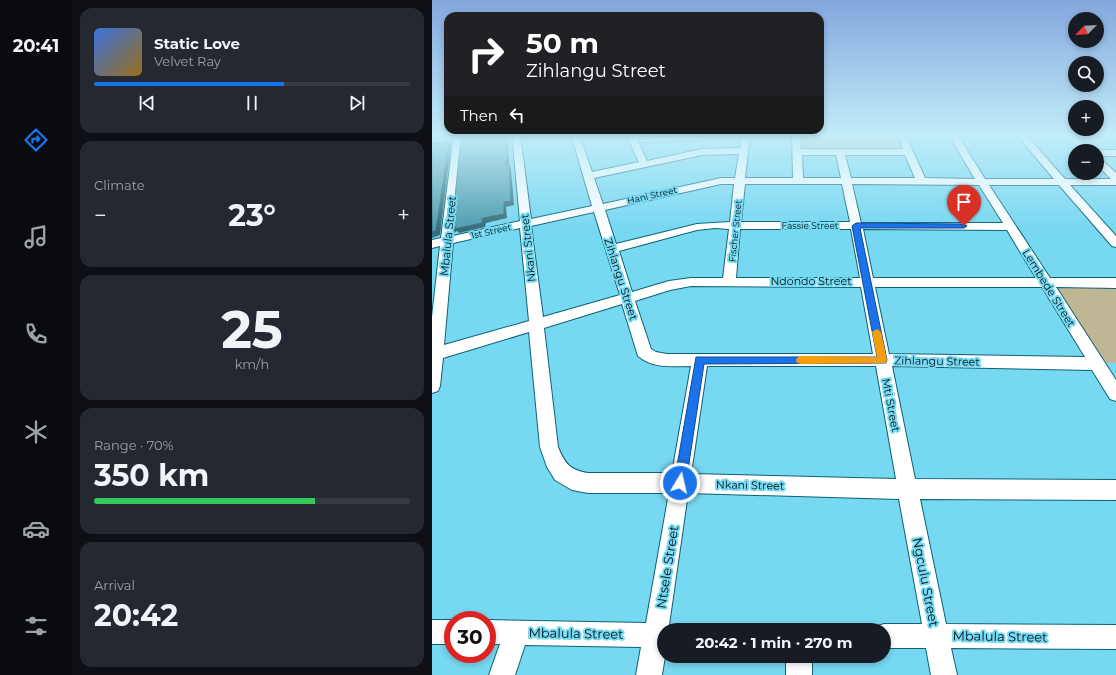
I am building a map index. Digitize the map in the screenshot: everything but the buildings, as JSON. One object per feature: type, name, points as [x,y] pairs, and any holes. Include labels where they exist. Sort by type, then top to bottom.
[{"type":"street","name":"Mbalula Street","points":[[432,386],[434,354],[457,166]]},
{"type":"street","name":"Nkani Street","points":[[520,166],[550,447],[554,461],[562,473],[572,480],[588,483],[680,483],[908,489],[1116,490]]},
{"type":"street","name":"Zihlangu Street","points":[[585,166],[643,347],[643,352],[655,359],[882,360],[1097,364]]},
{"type":"street","points":[[588,176],[637,166]]},
{"type":"street","name":"Fischer Street","points":[[730,281],[742,166]]},
{"type":"street","points":[[798,166],[798,180]]},
{"type":"street","name":"Mti Street","points":[[843,166],[908,489]]},
{"type":"street","points":[[915,166],[921,181]]},
{"type":"street","name":"Lembede Street","points":[[971,166],[1116,394]]},
{"type":"street","points":[[1048,166],[1116,243]]},
{"type":"street","points":[[1104,167],[1116,178]]},
{"type":"street","name":"Hani Street","points":[[526,223],[707,182],[740,180],[1116,182]]},
{"type":"street","name":"1st Street","points":[[432,244],[526,223]]},
{"type":"street","name":"Fassie Street","points":[[612,249],[696,227],[715,225],[1010,227]]},
{"type":"street","name":"Ndondo Street","points":[[434,354],[681,283],[730,281],[1116,283]]},
{"type":"street","name":"Ntsele Street","points":[[662,623],[680,483],[700,360]]},
{"type":"street","name":"Ngculu Street","points":[[908,489],[944,675]]},
{"type":"street","points":[[432,632],[444,632]]},
{"type":"street","name":"Mbalula Street","points":[[496,632],[657,635]]},
{"type":"street","points":[[502,675],[517,632]]},
{"type":"street","name":"Mbalula Street","points":[[891,636],[1116,637]]},
{"type":"street","name":"Ntsele Street","points":[[649,675],[657,646]]},
{"type":"street","points":[[799,663],[799,675]]},
{"type":"shaded area","points":[[1061,287],[1116,287],[1116,363],[1103,363],[1058,291]]},
{"type":"slow traffic","points":[[801,360],[882,360],[877,332]]},
{"type":"route","points":[[680,483],[700,360],[882,360],[856,226],[964,226]]}]
